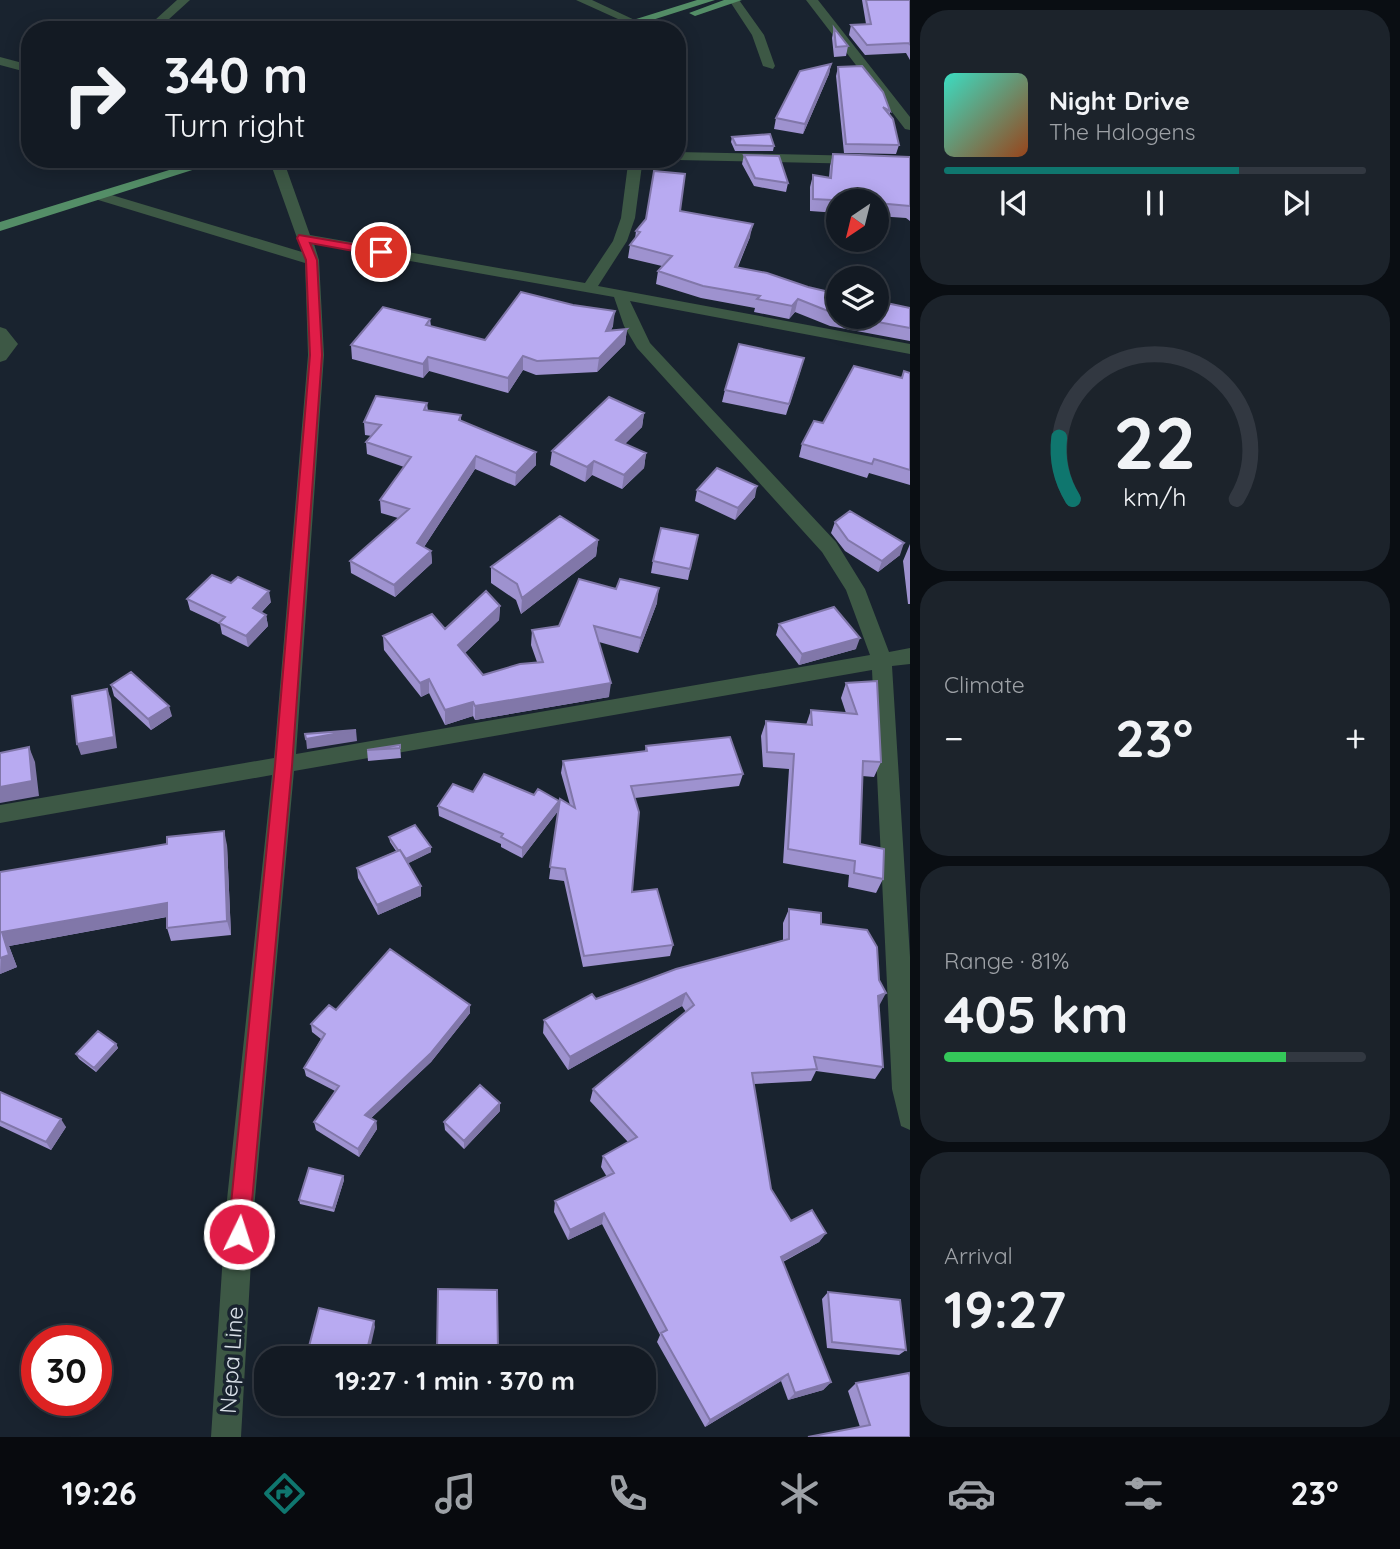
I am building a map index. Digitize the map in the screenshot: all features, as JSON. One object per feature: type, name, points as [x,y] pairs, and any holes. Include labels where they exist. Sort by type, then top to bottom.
[{"type":"main road","points":[[650,21],[709,0]]},
{"type":"main road","points":[[655,21],[735,0]]},
{"type":"main road","points":[[0,216],[156,168]]},
{"type":"main road","points":[[0,227],[191,168]]},
{"type":"street","points":[[160,21],[184,0]]},
{"type":"street","points":[[582,0],[626,21]]},
{"type":"street","points":[[735,0],[758,36],[769,66]]},
{"type":"street","points":[[812,0],[910,126]]},
{"type":"street","points":[[0,61],[21,67]]},
{"type":"street","points":[[686,156],[910,161]]},
{"type":"street","name":"Nepa Line","points":[[226,1437],[240,1209],[284,766],[316,355],[312,260],[279,168]]},
{"type":"street","points":[[588,290],[620,241],[628,218],[634,168]]},
{"type":"street","points":[[100,196],[312,260]]},
{"type":"street","points":[[303,238],[910,349]]},
{"type":"street","points":[[620,294],[632,326],[643,345],[830,547],[855,589],[882,661],[905,1088],[910,1117]]},
{"type":"street","points":[[0,332],[10,344],[0,357]]},
{"type":"street","points":[[0,814],[284,766],[637,701],[910,656]]},
{"type":"building","points":[[866,0],[910,0],[910,45],[867,45],[851,25],[871,24]]},
{"type":"building","points":[[834,28],[848,46],[836,47]]},
{"type":"building","points":[[831,64],[805,124],[776,118],[800,71]]},
{"type":"building","points":[[862,66],[883,92],[890,111],[883,107],[893,119],[899,145],[846,144],[838,67]]},
{"type":"building","points":[[770,134],[774,146],[736,145],[732,137]]},
{"type":"building","points":[[833,154],[910,157],[910,206],[889,204],[889,189],[826,189],[826,200],[813,199],[813,175],[831,178]]},
{"type":"building","points":[[744,155],[779,156],[788,183],[755,178]]},
{"type":"building","points":[[654,171],[685,174],[680,211],[753,224],[735,267],[767,273],[826,291],[826,310],[798,299],[792,306],[757,299],[760,296],[703,286],[658,271],[672,256],[630,245],[640,232],[636,231],[646,219]]},
{"type":"building","points":[[521,292],[573,305],[615,311],[606,331],[627,329],[599,358],[537,361],[523,356],[508,378],[428,357],[423,364],[351,345],[383,307],[430,319],[426,325],[485,340]]},
{"type":"building","points":[[889,304],[910,308],[910,328],[889,324]]},
{"type":"building","points":[[739,344],[804,358],[789,404],[725,390]]},
{"type":"building","points":[[854,366],[902,378],[904,371],[910,373],[910,470],[874,459],[872,464],[802,444],[814,421],[823,423]]},
{"type":"building","points":[[376,396],[427,403],[424,410],[461,415],[459,420],[536,452],[516,473],[476,456],[417,543],[431,551],[394,585],[350,561],[409,509],[380,500],[411,457],[366,442],[381,425],[364,422]]},
{"type":"building","points":[[609,397],[644,413],[616,440],[646,453],[624,475],[594,461],[587,467],[552,451]]},
{"type":"building","points":[[717,468],[757,486],[738,508],[697,490]]},
{"type":"building","points":[[850,511],[904,543],[882,561],[848,540],[835,522]]},
{"type":"building","points":[[560,516],[598,540],[522,598],[517,584],[491,567]]},
{"type":"building","points":[[661,528],[698,535],[690,569],[653,561]]},
{"type":"building","points":[[212,575],[231,583],[238,577],[269,591],[253,608],[266,615],[246,636],[219,623],[225,617],[187,599]]},
{"type":"building","points":[[579,579],[616,589],[620,579],[659,588],[641,638],[594,626],[611,683],[475,706],[473,702],[445,710],[429,679],[420,683],[383,636],[432,614],[445,629],[486,591],[500,606],[458,645],[483,675],[520,664],[543,662],[532,630],[559,626]]},
{"type":"building","points":[[834,607],[860,638],[802,654],[779,624]]},
{"type":"building","points":[[131,672],[169,706],[148,719],[111,685]]},
{"type":"building","points":[[877,681],[881,762],[863,761],[860,844],[884,849],[883,879],[854,873],[855,861],[788,849],[794,754],[767,752],[766,721],[812,725],[811,710],[857,714],[846,683]]},
{"type":"building","points":[[107,689],[114,737],[77,744],[72,696]]},
{"type":"building","points":[[356,730],[306,739],[305,734]]},
{"type":"building","points":[[730,737],[743,774],[631,786],[639,812],[632,892],[657,889],[673,945],[584,956],[565,869],[550,867],[560,799],[575,808],[563,761],[647,751],[646,746]]},
{"type":"building","points":[[400,745],[400,748],[367,750]]},
{"type":"building","points":[[29,747],[32,781],[0,787],[0,753]]},
{"type":"building","points":[[484,774],[534,795],[538,789],[559,801],[522,848],[501,837],[503,834],[438,806],[453,784],[473,792]]},
{"type":"building","points":[[415,825],[431,847],[406,859],[389,837]]},
{"type":"building","points":[[224,831],[227,921],[167,928],[167,903],[2,932],[9,955],[0,958],[0,872],[167,844],[167,837]]},
{"type":"building","points":[[400,850],[421,886],[377,905],[357,868]]},
{"type":"building","points":[[789,909],[821,913],[821,924],[867,930],[877,947],[879,980],[886,993],[878,996],[883,1067],[814,1057],[817,1069],[752,1073],[771,1189],[791,1221],[812,1210],[826,1233],[781,1257],[831,1382],[795,1393],[788,1374],[710,1420],[661,1333],[667,1330],[604,1213],[570,1230],[555,1201],[614,1173],[603,1156],[637,1137],[593,1089],[694,1005],[686,993],[570,1057],[544,1020],[592,994],[596,999],[676,969],[789,939]]},
{"type":"building","points":[[390,949],[470,1005],[431,1053],[365,1115],[376,1121],[358,1149],[314,1122],[339,1086],[304,1068],[325,1034],[311,1024],[329,1005],[336,1010]]},
{"type":"building","points":[[98,1031],[116,1044],[94,1068],[76,1054]]},
{"type":"building","points":[[480,1085],[500,1103],[464,1141],[444,1122]]},
{"type":"building","points":[[0,1092],[61,1119],[46,1142],[0,1121]]},
{"type":"building","points":[[309,1168],[343,1176],[333,1208],[299,1200]]},
{"type":"building","points":[[438,1289],[497,1290],[498,1346],[437,1346]]},
{"type":"building","points":[[828,1292],[900,1300],[906,1350],[832,1342]]},
{"type":"building","points":[[319,1308],[374,1321],[368,1346],[309,1346]]},
{"type":"building","points":[[909,1373],[910,1437],[808,1437],[870,1425],[856,1383]]},
{"type":"route","points":[[239,1234],[284,766],[316,355],[312,260],[303,238],[381,252]]}]
